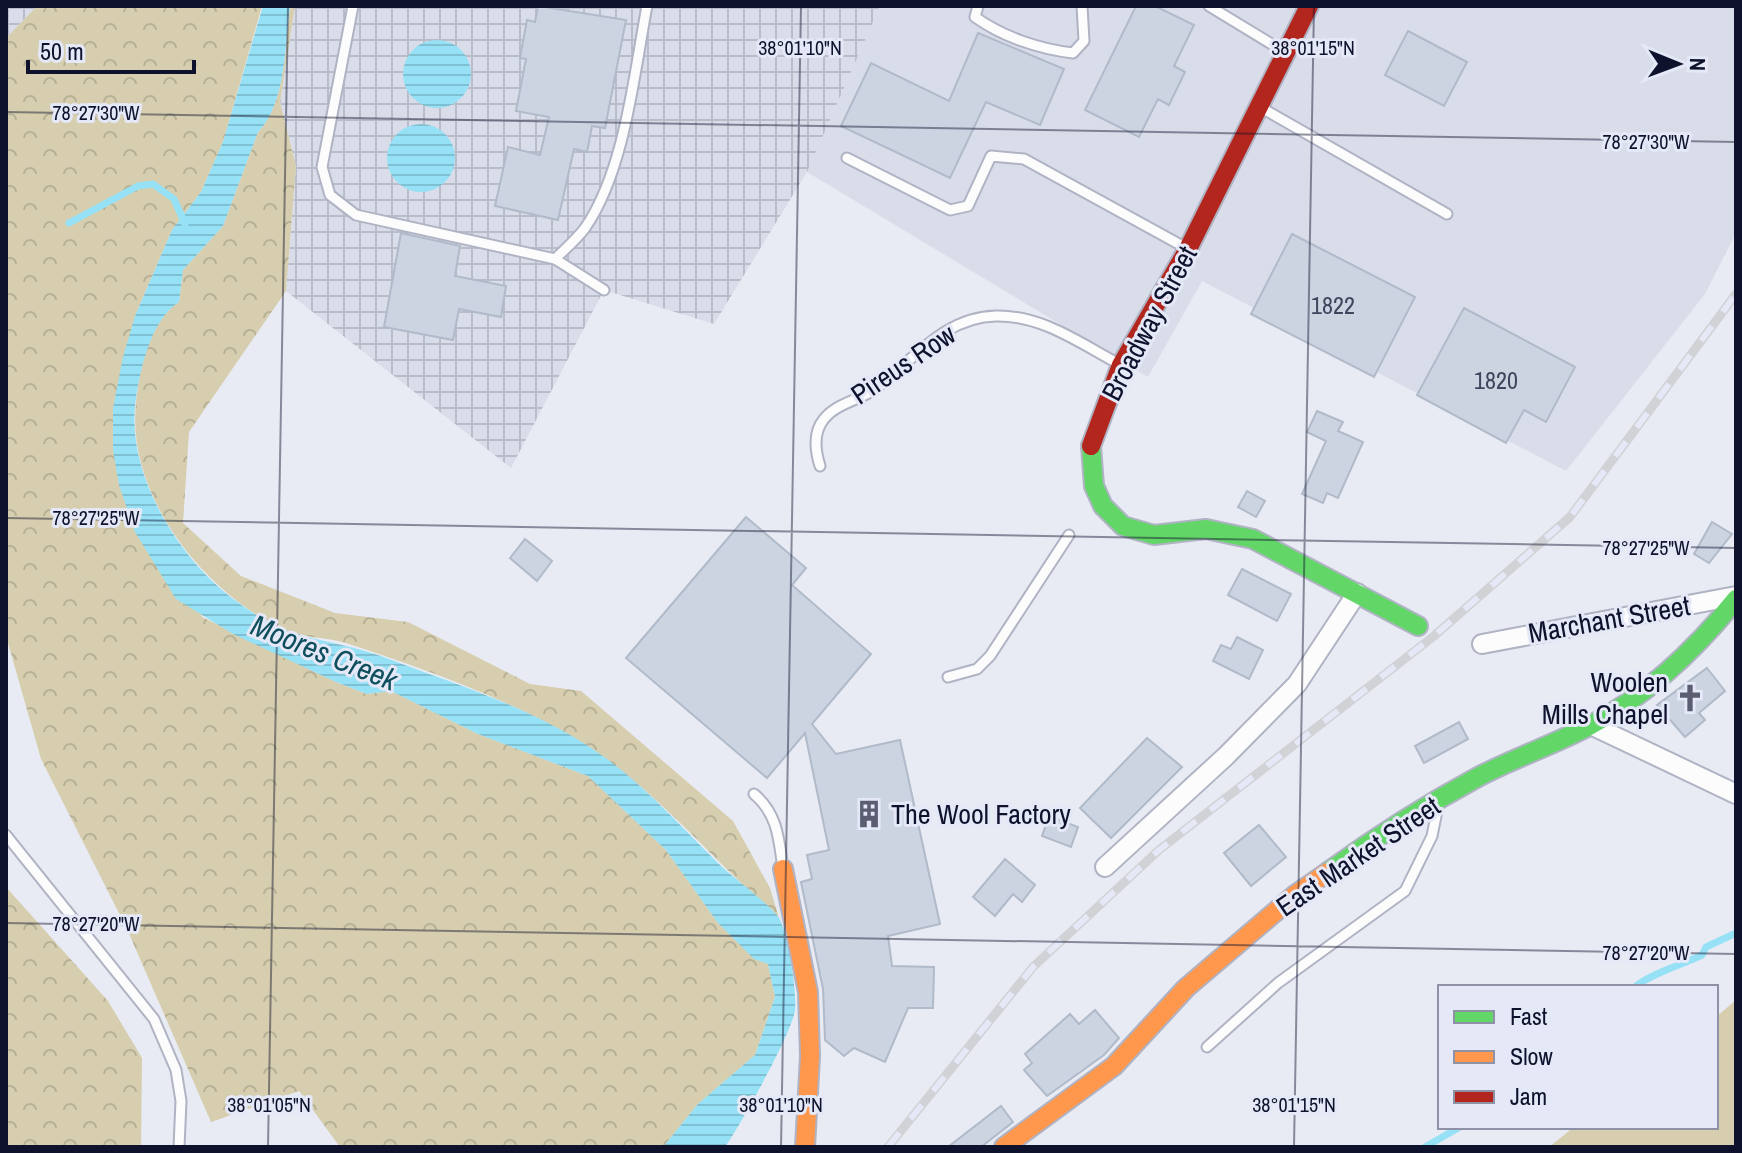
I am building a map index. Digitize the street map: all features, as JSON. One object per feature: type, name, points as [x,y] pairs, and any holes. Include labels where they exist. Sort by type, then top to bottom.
[{"type":"street","name":"Broadway Street","points":[[1309,6],[1188,249],[1121,365],[1091,445],[1094,486],[1112,517],[1123,526],[1154,535],[1206,529],[1253,539],[1418,626]]},
{"type":"street","points":[[1105,867],[1226,756],[1297,684],[1357,593]]},
{"type":"street","name":"Marchant Street","points":[[1482,644],[1736,598]]},
{"type":"street","name":"East Market Street","points":[[1004,1147],[1114,1066],[1186,988],[1295,895],[1381,834],[1439,799],[1480,776],[1591,725],[1672,667],[1704,639],[1736,598]]},
{"type":"street","points":[[1591,725],[1736,794]]},
{"type":"street","points":[[783,869],[808,992],[810,1056],[805,1147]]},
{"type":"lane","points":[[353,6],[322,167],[330,195],[356,215],[555,259],[604,290]]},
{"type":"lane","points":[[555,259],[585,228],[605,188],[620,138],[647,6]]},
{"type":"lane","points":[[978,6],[975,17],[991,28],[1051,51],[1073,53],[1084,41],[1082,6]]},
{"type":"lane","points":[[1209,6],[1286,52]]},
{"type":"lane","points":[[1260,107],[1447,214]]},
{"type":"lane","points":[[847,158],[950,210],[968,206],[991,156],[1024,159],[1188,249]]},
{"type":"lane","name":"Pireus Row","points":[[820,466],[816,435],[822,421],[834,408],[872,390],[929,342],[973,319],[993,316],[1031,319],[1121,365]]},
{"type":"lane","points":[[948,677],[977,669],[990,656],[1069,535]]},
{"type":"lane","points":[[754,794],[767,805],[775,820],[783,869]]},
{"type":"lane","points":[[1207,1047],[1278,983],[1405,891],[1432,836],[1439,799]]},
{"type":"lane","points":[[6,835],[154,1019],[176,1070],[181,1101],[179,1147]]},
{"type":"shaded area","points":[[6,6],[37,6],[6,38]]},
{"type":"shaded area","points":[[295,6],[880,6],[807,172],[714,324],[604,290],[511,468],[286,291],[296,166],[280,102]]},
{"type":"shaded area","points":[[880,6],[1736,6],[1736,233],[1705,294],[1566,471],[1202,281],[1148,377],[807,172]]},
{"type":"green space","points":[[37,6],[262,6],[223,142],[201,192],[172,230],[135,316],[113,408],[202,617],[336,682],[367,694],[391,691],[478,734],[588,776],[666,850],[718,923],[754,958],[768,964],[775,997],[755,1055],[698,1104],[663,1147],[340,1147],[299,1091],[211,1122],[127,929],[41,759],[6,636],[6,38]]},
{"type":"green space","points":[[290,6],[295,6],[280,102],[296,166],[286,291],[189,432],[183,523],[241,576],[335,613],[408,622],[530,684],[581,691],[733,821],[770,888],[779,918],[630,777],[575,738],[521,710],[404,663],[346,643],[282,629],[224,591],[198,565],[157,505],[143,472],[136,438],[136,403],[143,361],[160,321],[179,302],[183,270],[223,226],[258,132],[274,106],[283,73]]},
{"type":"green space","points":[[6,887],[108,1001],[142,1058],[141,1147],[6,1147]]},
{"type":"green space","points":[[1736,1000],[1736,1147],[1549,1147],[1572,1129],[1718,1129],[1718,1015]]},
{"type":"water","name":"Moores Creek","points":[[263,6],[290,6],[279,90],[267,120],[258,132],[223,226],[183,270],[179,302],[160,321],[143,363],[135,406],[135,433],[148,487],[176,538],[193,561],[212,581],[251,611],[285,630],[381,656],[500,701],[585,744],[625,773],[719,864],[774,912],[789,949],[795,1010],[775,1058],[725,1147],[663,1147],[698,1104],[755,1055],[775,997],[768,964],[754,959],[718,923],[666,850],[588,776],[478,734],[391,691],[367,694],[336,682],[233,634],[176,599],[135,532],[119,485],[113,450],[113,408],[123,357],[135,316],[172,230],[201,192],[223,142]]},
{"type":"water","points":[[430,40],[444,40],[456,45],[466,55],[471,74],[466,93],[456,103],[444,108],[430,108],[418,103],[408,93],[403,81],[403,67],[408,55],[418,45]]},
{"type":"water","points":[[414,124],[428,124],[440,129],[450,139],[455,158],[450,177],[440,187],[428,192],[414,192],[402,187],[392,177],[387,165],[387,151],[392,139],[402,129]]},
{"type":"building","points":[[538,6],[626,20],[605,128],[592,126],[587,152],[574,149],[558,220],[495,206],[508,147],[540,155],[549,117],[516,111],[526,59],[520,58],[527,20],[535,22]]},
{"type":"building","points":[[1136,6],[1155,6],[1194,25],[1174,66],[1185,72],[1169,105],[1158,99],[1139,137],[1085,110]]},
{"type":"building","points":[[1408,31],[1467,62],[1444,106],[1385,75]]},
{"type":"building","points":[[978,33],[1064,69],[1040,125],[986,102],[950,178],[841,126],[871,63],[949,101]]},
{"type":"building","points":[[401,233],[460,246],[455,276],[506,286],[501,317],[459,309],[453,340],[384,327]]},
{"type":"building","points":[[1292,234],[1415,297],[1374,377],[1251,314]]},
{"type":"building","points":[[1464,308],[1575,367],[1546,422],[1524,410],[1506,443],[1417,395]]},
{"type":"building","points":[[1317,411],[1343,422],[1338,431],[1363,442],[1338,498],[1327,493],[1323,503],[1302,494],[1326,441],[1307,432]]},
{"type":"building","points":[[1247,491],[1265,501],[1256,517],[1238,507]]},
{"type":"building","name":"The Wool Factory","points":[[746,517],[806,568],[792,585],[871,654],[812,724],[836,754],[900,740],[940,924],[888,936],[892,966],[934,967],[933,1008],[908,1008],[885,1062],[854,1048],[844,1056],[825,1040],[823,989],[801,882],[812,879],[807,855],[829,850],[805,733],[767,778],[626,658]]},
{"type":"building","points":[[1712,522],[1732,534],[1709,563],[1694,554]]},
{"type":"building","points":[[525,539],[552,561],[537,581],[510,558]]},
{"type":"building","points":[[1242,569],[1291,594],[1277,621],[1228,595]]},
{"type":"building","points":[[1237,637],[1263,650],[1249,679],[1213,661],[1221,645],[1231,649]]},
{"type":"building","name":"Woolen Mills Chapel","points":[[1707,668],[1725,691],[1699,713],[1705,720],[1685,737],[1657,705]]},
{"type":"building","points":[[1459,722],[1468,739],[1424,763],[1415,746]]},
{"type":"building","points":[[1147,738],[1182,767],[1111,838],[1080,808]]},
{"type":"building","points":[[1049,816],[1078,827],[1071,847],[1042,836]]},
{"type":"building","points":[[1259,825],[1286,857],[1251,886],[1224,853]]},
{"type":"building","points":[[1005,859],[1035,885],[1022,902],[1013,894],[995,916],[973,897]]},
{"type":"building","points":[[1095,1010],[1119,1038],[1104,1055],[1047,1096],[1024,1070],[1032,1063],[1025,1054],[1070,1014],[1079,1024]]},
{"type":"building","points":[[1001,1106],[1013,1122],[981,1147],[948,1147]]},
{"type":"waterway","points":[[69,223],[138,186],[153,184],[174,199],[185,224]]},
{"type":"waterway","points":[[1637,985],[1702,955],[1706,947],[1736,933]]},
{"type":"waterway","points":[[1425,1147],[1456,1129]]},
{"type":"railway","points":[[888,1147],[1033,967],[1159,850],[1434,636],[1570,517],[1736,294]]},
{"type":"traffic: fast","points":[[1091,446],[1094,486],[1103,506],[1123,526],[1154,535],[1206,529],[1253,539],[1418,626]]},
{"type":"traffic: fast","points":[[1328,872],[1364,846],[1459,788],[1589,726],[1630,701],[1687,653],[1736,599]]},
{"type":"traffic: slow","points":[[783,869],[808,992],[810,1056],[805,1147]]},
{"type":"traffic: slow","points":[[1004,1147],[1114,1066],[1186,988],[1295,895],[1328,872]]},
{"type":"traffic: jam","points":[[1091,446],[1121,365],[1188,249],[1309,6]]},
{"type":"place","name":"Woolen Mills Chapel","points":[[1690,698]]},
{"type":"place","name":"The Wool Factory","points":[[869,814]]}]
